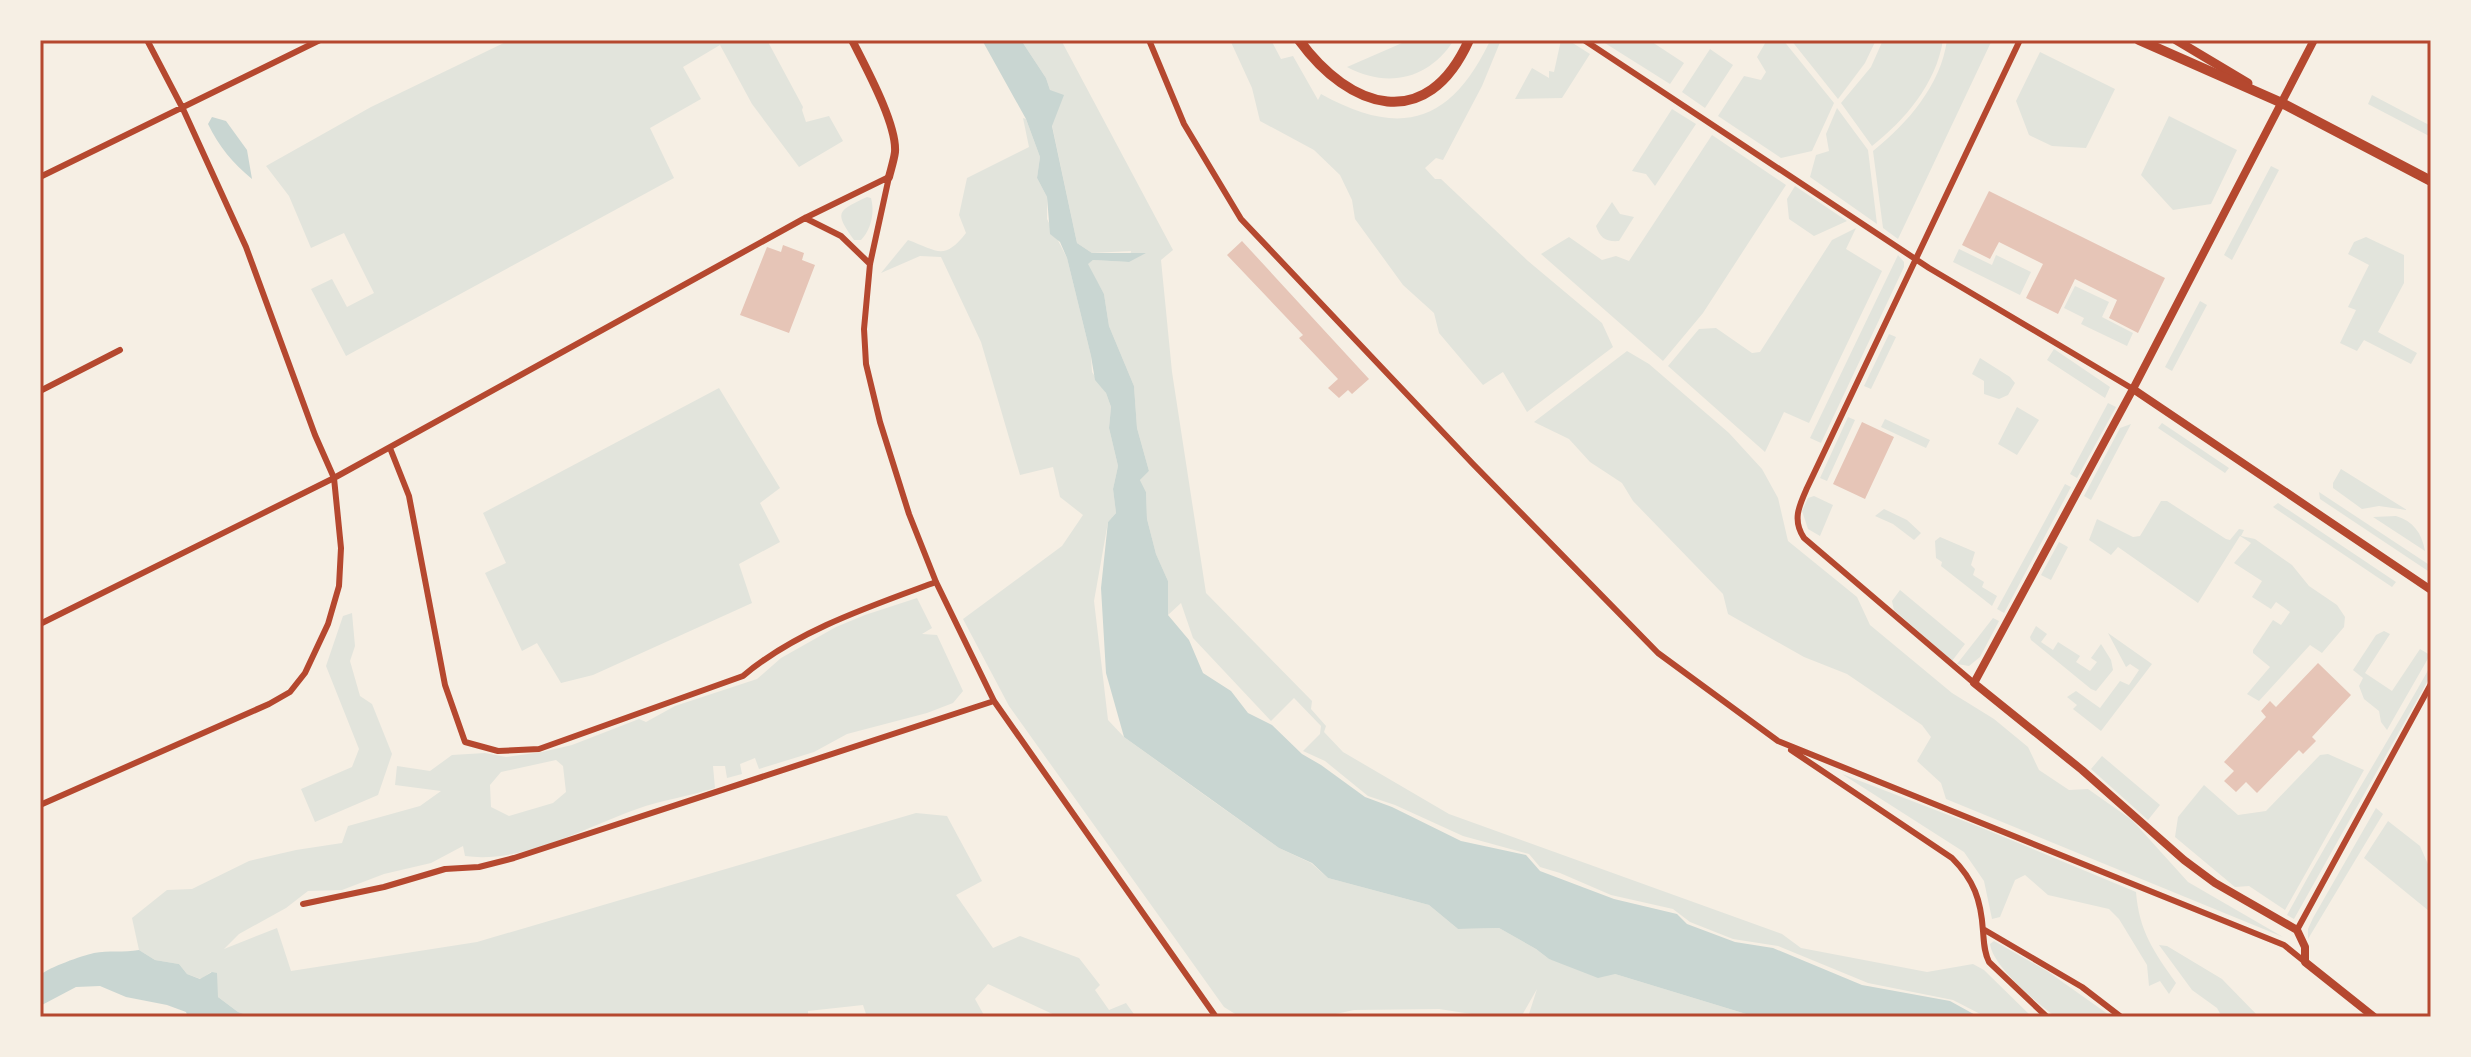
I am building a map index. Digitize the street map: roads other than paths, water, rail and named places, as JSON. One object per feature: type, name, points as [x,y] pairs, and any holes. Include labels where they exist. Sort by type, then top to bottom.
[{"type":"main road","points":[[1299,40],[1329,76],[1372,99],[1390,102],[1412,99],[1435,88],[1459,62],[1469,40]]},
{"type":"main road","points":[[2139,40],[2282,103]]},
{"type":"main road","points":[[2176,40],[2282,103],[2431,181]]},
{"type":"street","points":[[40,805],[290,692],[305,673],[328,624],[339,586],[341,548],[334,478],[315,435],[246,247],[183,109],[147,40]]},
{"type":"street","points":[[40,177],[320,40]]},
{"type":"street","points":[[852,40],[894,136],[895,152],[870,264],[864,329],[866,364],[906,506],[936,582],[994,701],[1216,1017]]},
{"type":"street","points":[[1149,40],[1184,124],[1241,219],[1517,511],[1658,653],[1778,741],[1952,858],[1974,885],[1980,900],[1984,952],[1989,962],[2047,1017]]},
{"type":"street","points":[[1584,40],[1916,260],[2133,389],[2431,590]]},
{"type":"street","points":[[2020,40],[1799,506],[1796,518],[1798,529],[1804,538],[1974,683],[2082,770],[2184,860],[2215,883],[2297,930],[2305,947],[2305,962]]},
{"type":"street","points":[[1974,683],[2133,389],[2314,40]]},
{"type":"street","points":[[40,624],[334,478],[805,218],[889,177]]},
{"type":"street","points":[[805,218],[841,236],[870,264]]},
{"type":"street","points":[[40,391],[120,350]]},
{"type":"street","points":[[390,448],[409,496],[445,685],[465,742],[498,751],[539,749],[743,676],[762,659],[854,613],[936,582]]},
{"type":"street","points":[[2297,930],[2431,684]]},
{"type":"street","points":[[303,904],[384,887],[445,869],[479,867],[514,858],[994,701]]},
{"type":"street","points":[[1778,741],[2284,945],[2374,1017]]},
{"type":"street","points":[[1983,929],[2082,987],[2121,1017]]},
{"type":"street","points":[[1358,1017],[1408,1017]]}]
